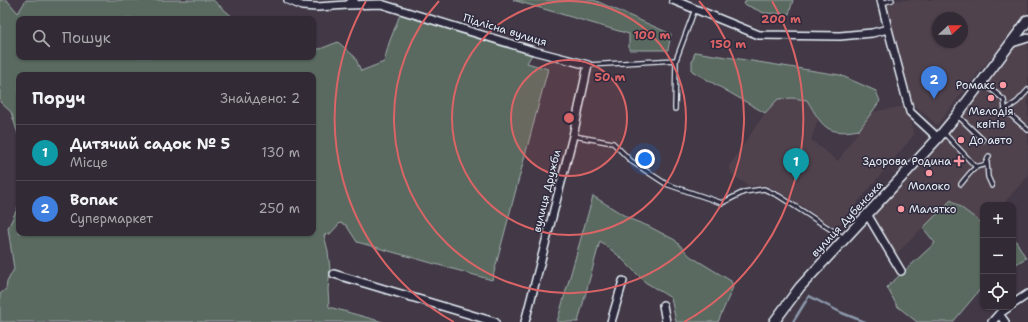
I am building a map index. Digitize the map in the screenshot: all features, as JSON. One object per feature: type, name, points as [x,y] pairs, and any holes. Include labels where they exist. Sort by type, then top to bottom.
[{"type":"main road","name":"вулиця Дубенська","points":[[774,322],[800,287],[866,214],[941,135],[1028,20]]},
{"type":"street","name":"Підлісна вулиця","points":[[288,0],[302,6],[381,4],[534,51],[588,65]]},
{"type":"street","points":[[347,5],[354,0]]},
{"type":"street","points":[[673,0],[759,35],[840,36],[872,33],[888,29]]},
{"type":"street","points":[[882,1],[910,112],[941,135]]},
{"type":"street","points":[[1012,42],[1028,38]]},
{"type":"street","name":"вулиця Дружби","points":[[525,322],[572,136],[588,65]]},
{"type":"street","points":[[866,214],[901,271]]},
{"type":"street","points":[[334,274],[495,322]]},
{"type":"street","points":[[611,322],[622,281]]},
{"type":"street","points":[[1016,302],[1028,294]]},
{"type":"street","points":[[663,305],[666,322]]},
{"type":"street","points":[[992,322],[1005,310]]},
{"type":"street","points":[[999,314],[1005,322]]},
{"type":"lane","points":[[882,1],[892,0]]},
{"type":"lane","points":[[675,109],[676,60],[696,9]]},
{"type":"lane","points":[[588,65],[676,60]]},
{"type":"lane","points":[[982,81],[1004,100],[1005,110],[1028,130]]},
{"type":"lane","points":[[1005,110],[1017,102],[1028,90]]},
{"type":"lane","points":[[957,115],[983,140]]},
{"type":"lane","points":[[941,135],[976,167]]},
{"type":"lane","points":[[572,136],[613,143],[631,160],[666,184],[722,203],[744,192],[764,189],[779,196],[845,239]]},
{"type":"lane","points":[[961,184],[976,167],[984,166],[989,156]]},
{"type":"lane","points":[[986,163],[988,177],[992,186]]},
{"type":"shaded area","points":[[887,0],[1028,0],[1028,17],[982,68],[937,125],[910,101],[887,12]]},
{"type":"shaded area","points":[[1028,38],[1028,176],[1005,202],[980,202],[980,222],[951,200],[893,257],[867,214],[938,138],[1012,43]]},
{"type":"shaded area","points":[[792,98],[807,100],[818,120],[811,140],[838,161],[871,112],[906,106],[914,135],[836,228],[780,192],[765,185],[749,186],[732,175],[729,166],[765,113],[778,99]]},
{"type":"green space","points":[[0,0],[7,0],[18,13],[26,0],[213,0],[232,16],[16,16],[16,60],[316,60],[316,49],[320,49],[338,42],[355,57],[361,71],[384,62],[389,43],[401,12],[534,51],[527,63],[548,69],[492,280],[357,242],[346,225],[340,223],[330,234],[324,235],[328,251],[330,270],[328,289],[329,307],[383,322],[0,322],[0,294],[6,289],[7,282],[14,269],[8,228],[16,211],[16,236],[316,236],[316,72],[16,72],[16,128],[11,112],[0,102]]},
{"type":"green space","points":[[513,0],[594,0],[671,34],[668,50],[629,50],[629,34]]},
{"type":"green space","points":[[746,0],[793,0],[789,14],[764,13],[744,4]]},
{"type":"green space","points":[[695,52],[840,75],[876,91],[880,101],[859,130],[848,132],[839,132],[827,127],[817,117],[807,100],[792,98],[778,99],[765,113],[692,71],[692,62]]},
{"type":"green space","points":[[593,196],[630,219],[648,226],[675,240],[690,256],[731,281],[733,287],[718,322],[676,322],[671,298],[645,282],[619,256],[600,241],[578,322],[557,322]]},
{"type":"green space","points":[[951,200],[980,222],[980,290],[953,322],[917,322],[897,306],[887,287],[935,243],[923,228]]},
{"type":"green space","points":[[1016,241],[1026,258],[1016,264]]},
{"type":"waterway","points":[[793,322],[809,296],[842,313],[865,322]]},
{"type":"place","name":"Ромакс","points":[[1003,85]]},
{"type":"place","name":"Мелодія квітів","points":[[991,98]]},
{"type":"place","name":"Вопак","points":[[934,99]]},
{"type":"place","name":"До авто","points":[[961,140]]},
{"type":"place","name":"Здорова Родина","points":[[959,161]]},
{"type":"place","name":"Молоко","points":[[929,173]]},
{"type":"place","name":"Дитячий садок № 5","points":[[796,181]]},
{"type":"place","name":"Малятко","points":[[901,209]]}]
